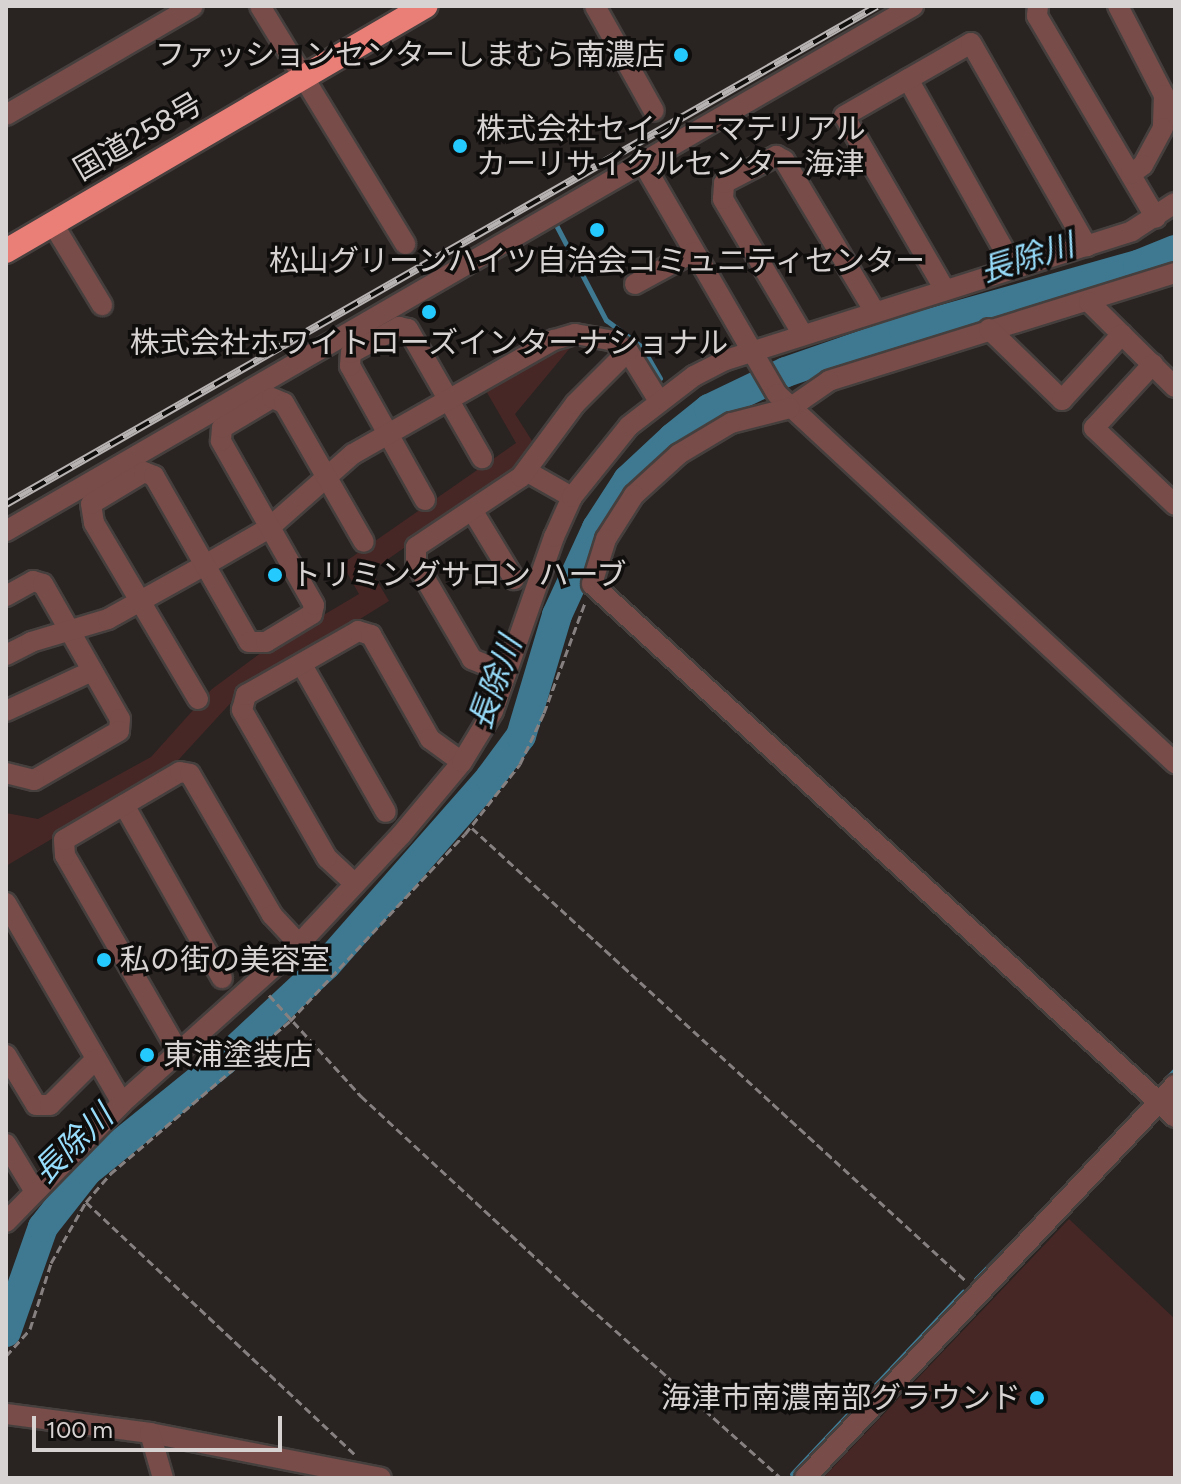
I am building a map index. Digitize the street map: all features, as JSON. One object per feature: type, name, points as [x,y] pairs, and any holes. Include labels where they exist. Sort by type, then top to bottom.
[{"type":"highway","name":"国道258号","points":[[6,251],[426,6]]},
{"type":"street","points":[[6,115],[193,6]]},
{"type":"street","points":[[260,6],[405,244]]},
{"type":"street","points":[[595,6],[654,111]]},
{"type":"street","points":[[6,531],[913,6]]},
{"type":"street","points":[[1038,6],[1037,16],[1156,218]]},
{"type":"street","points":[[1118,6],[1164,95],[1163,128],[1143,165],[1131,174]]},
{"type":"street","points":[[945,290],[844,116],[971,43],[1087,246]]},
{"type":"street","points":[[908,79],[1005,252]]},
{"type":"street","points":[[803,335],[723,199],[724,183],[776,156],[784,160],[875,312]]},
{"type":"street","points":[[643,163],[755,358],[784,401],[1175,763]]},
{"type":"street","points":[[6,1222],[122,1103],[299,944],[462,762],[493,711],[554,537],[572,497],[629,426],[694,376],[755,358],[803,335],[1087,246],[1156,218],[1175,203]]},
{"type":"street","points":[[53,224],[102,305]]},
{"type":"street","points":[[635,284],[694,252]]},
{"type":"street","points":[[1175,273],[829,381],[731,423],[679,454],[634,495],[606,539],[592,584],[1175,1117]]},
{"type":"street","points":[[1089,302],[1175,387]]},
{"type":"street","points":[[425,500],[350,366],[351,353],[399,327],[408,329],[482,458]]},
{"type":"street","points":[[989,329],[1062,400],[1122,334]]},
{"type":"street","points":[[6,655],[31,642],[108,619],[205,565],[269,528],[353,454],[554,340],[575,334],[595,335],[628,351],[659,401]]},
{"type":"street","points":[[506,673],[472,659],[416,563],[416,547],[526,471],[575,404],[628,351]]},
{"type":"street","points":[[1153,364],[1094,428],[1175,505]]},
{"type":"street","points":[[198,699],[94,523],[91,504],[144,472],[154,476],[249,642],[266,642],[312,614],[314,605],[221,441],[222,428],[272,398],[284,403],[364,542]]},
{"type":"street","points":[[526,471],[572,497]]},
{"type":"street","points":[[472,510],[514,579]]},
{"type":"street","points":[[6,596],[33,581],[43,584],[120,719],[119,731],[34,780],[6,773]]},
{"type":"street","points":[[355,884],[327,858],[242,710],[246,695],[358,631],[371,635],[430,739],[462,762]]},
{"type":"street","points":[[302,665],[386,812]]},
{"type":"street","points":[[6,711],[92,671]]},
{"type":"street","points":[[178,1051],[65,855],[64,840],[180,772],[190,774],[272,915],[299,944]]},
{"type":"street","points":[[124,805],[222,978]]},
{"type":"street","points":[[6,903],[122,1103]]},
{"type":"street","points":[[6,1055],[36,1105],[50,1105],[96,1059]]},
{"type":"street","points":[[805,1478],[1175,1085]]},
{"type":"street","points":[[6,1144],[34,1190]]},
{"type":"street","points":[[6,1414],[150,1433],[381,1478]]},
{"type":"street","points":[[150,1433],[163,1478]]},
{"type":"path","points":[[6,1356],[30,1329],[51,1263],[86,1202],[110,1174],[290,1021],[471,827],[520,764],[544,713],[592,584]]},
{"type":"path","points":[[471,827],[980,1293]]},
{"type":"path","points":[[262,987],[361,1096],[588,1306],[781,1478]]},
{"type":"path","points":[[86,1202],[381,1478]]},
{"type":"shaded area","points":[[575,342],[515,414],[534,444],[517,469],[371,571],[389,601],[238,695],[170,769],[6,866],[6,813],[38,819],[151,757],[212,689],[266,649],[359,594],[342,564],[516,443],[485,389],[556,347]]},
{"type":"shaded area","name":"海津市南濃南部グラウンド","points":[[1069,1219],[1175,1319],[1175,1478],[823,1478]]},
{"type":"waterway","points":[[555,223],[606,320],[642,347],[660,378]]},
{"type":"waterway","name":"長除川","points":[[6,1332],[43,1227],[87,1171],[224,1060],[326,965],[490,778],[521,736],[557,615],[597,528],[628,480],[673,438],[709,409],[786,372],[904,331],[1138,265],[1175,250]]},
{"type":"waterway","points":[[683,416],[688,426]]},
{"type":"waterway","points":[[1158,1088],[1175,1070]]},
{"type":"waterway","points":[[1066,1186],[1144,1102]]},
{"type":"waterway","points":[[976,1279],[1043,1211]]},
{"type":"waterway","points":[[792,1474],[963,1292]]},
{"type":"railway","points":[[6,504],[877,6]]},
{"type":"place","name":"ファッションセンターしまむら南濃店","points":[[681,55]]},
{"type":"place","name":"株式会社セイノーマテリアル カーリサイクルセンター海津","points":[[460,146]]},
{"type":"place","name":"松山グリーンハイツ自治会コミュニティセンター","points":[[597,230]]},
{"type":"place","name":"株式会社ホワイトローズインターナショナル","points":[[429,312]]},
{"type":"place","name":"トリミングサロン ハーブ","points":[[275,575]]},
{"type":"place","name":"私の街の美容室","points":[[104,960]]},
{"type":"place","name":"東浦塗装店","points":[[147,1055]]},
{"type":"place","name":"海津市南濃南部グラウンド","points":[[1037,1398]]}]
